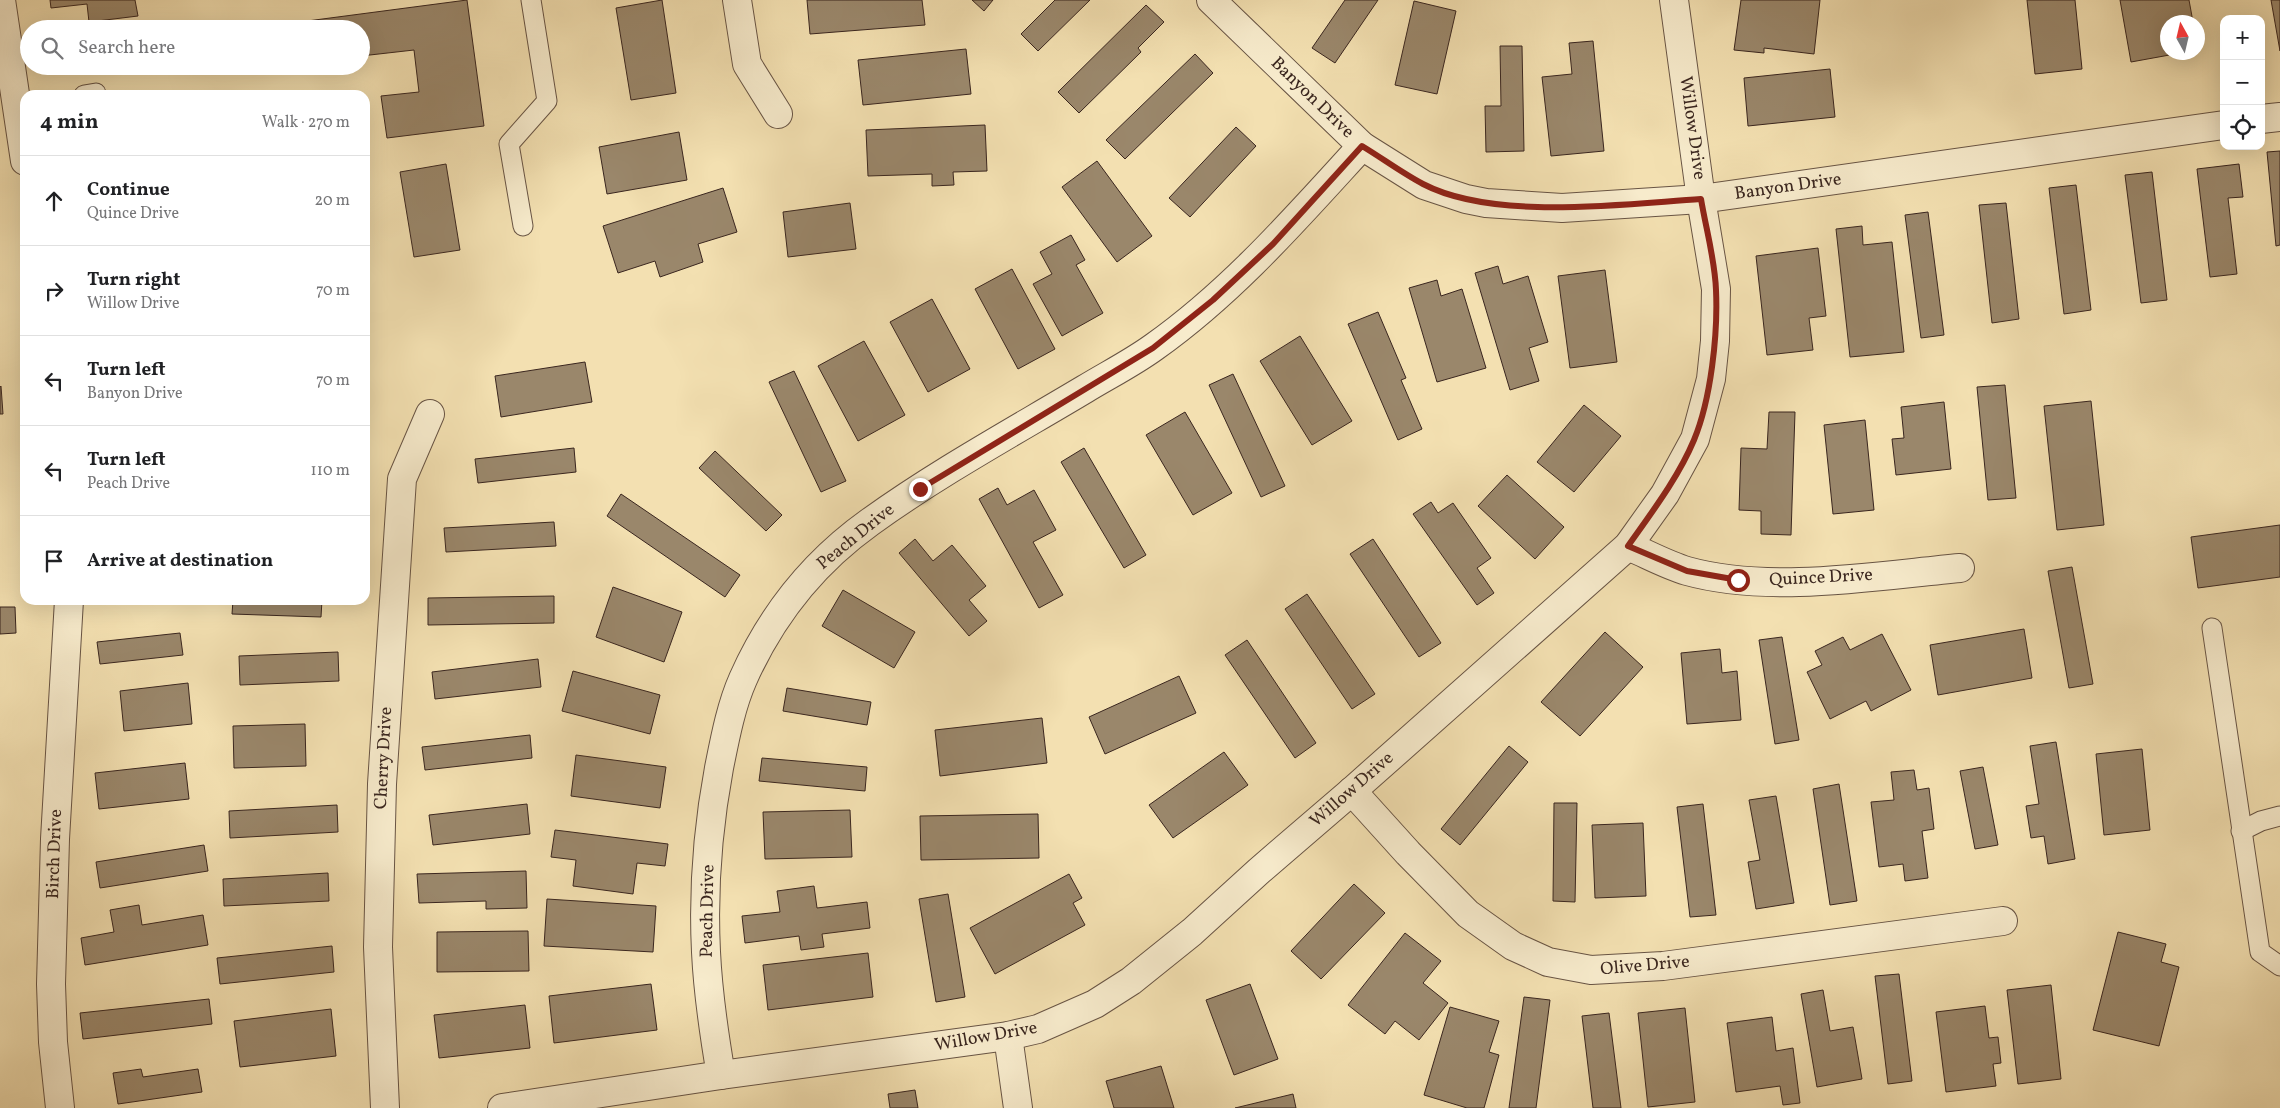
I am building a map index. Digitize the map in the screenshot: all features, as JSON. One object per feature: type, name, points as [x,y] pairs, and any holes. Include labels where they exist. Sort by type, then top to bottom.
[{"type":"street","points":[[1,0],[20,102]]},
{"type":"street","points":[[737,0],[747,64],[778,114]]},
{"type":"street","name":"Banyon Drive","points":[[1211,0],[1362,146],[1424,185],[1466,200],[1562,208],[1701,199],[2220,126]]},
{"type":"street","name":"Willow Drive","points":[[502,1108],[721,1075],[1008,1036],[1038,1029],[1096,1004],[1131,981],[1192,932],[1628,546],[1665,494],[1694,439],[1711,379],[1715,342],[1716,289],[1701,199],[1674,0]]},
{"type":"street","points":[[2265,119],[2280,117]]},
{"type":"street","name":"Peach Drive","points":[[721,1075],[711,1011],[706,952],[710,832],[725,735],[742,681],[765,636],[803,582],[835,550],[869,522],[1153,348],[1213,300],[1273,244],[1362,146]]},
{"type":"street","name":"Cherry Drive","points":[[385,1108],[378,947],[383,765],[402,479],[430,414]]},
{"type":"street","name":"Quince Drive","points":[[1628,546],[1687,571],[1738,580],[1780,582],[1854,578],[1960,568]]},
{"type":"street","name":"Birch Drive","points":[[60,1108],[51,984],[54,839],[70,605]]},
{"type":"street","name":"Olive Drive","points":[[1352,791],[1408,853],[1468,914],[1513,946],[1548,962],[1591,970],[1663,966],[2003,921]]},
{"type":"street","points":[[1008,1036],[1018,1108]]},
{"type":"lane","points":[[523,226],[509,144],[547,101],[531,0]]},
{"type":"lane","points":[[2212,628],[2260,952],[2280,966]]},
{"type":"lane","points":[[2241,830],[2261,821],[2280,816]]},
{"type":"building","points":[[50,0],[135,0],[138,16],[89,20],[87,4],[51,8]]},
{"type":"building","points":[[467,0],[484,126],[387,138],[381,96],[419,92],[414,50],[370,55],[370,20],[315,20]]},
{"type":"building","points":[[662,0],[676,93],[631,100],[616,8]]},
{"type":"building","points":[[807,0],[922,0],[925,25],[810,34]]},
{"type":"building","points":[[972,0],[993,0],[984,11]]},
{"type":"building","points":[[1055,0],[1090,0],[1038,51],[1021,34]]},
{"type":"building","points":[[1345,0],[1378,0],[1335,63],[1312,48]]},
{"type":"building","points":[[1741,0],[1820,0],[1814,54],[1764,48],[1764,53],[1734,50]]},
{"type":"building","points":[[2027,0],[2075,0],[2082,69],[2035,74]]},
{"type":"building","points":[[2120,0],[2189,0],[2192,15],[2160,15],[2160,57],[2131,62]]},
{"type":"building","points":[[2271,0],[2280,0],[2280,51]]},
{"type":"building","points":[[1414,1],[1456,11],[1437,94],[1395,85]]},
{"type":"building","points":[[1146,5],[1164,22],[1138,48],[1141,52],[1079,113],[1058,92]]},
{"type":"building","points":[[1593,41],[1604,151],[1551,156],[1542,77],[1572,74],[1569,43]]},
{"type":"building","points":[[1500,46],[1522,46],[1524,151],[1486,152],[1485,106],[1501,106]]},
{"type":"building","points":[[966,49],[971,94],[863,105],[858,60]]},
{"type":"building","points":[[1195,54],[1213,73],[1125,159],[1106,140]]},
{"type":"building","points":[[1830,69],[1835,117],[1748,126],[1744,78]]},
{"type":"building","points":[[985,125],[987,171],[953,172],[954,185],[932,186],[932,174],[868,176],[866,130]]},
{"type":"building","points":[[1236,127],[1256,146],[1190,217],[1169,198]]},
{"type":"building","points":[[679,132],[687,180],[607,194],[599,147]]},
{"type":"building","points":[[2280,151],[2280,245],[2276,246],[2267,152]]},
{"type":"building","points":[[1097,161],[1152,236],[1117,262],[1062,187]]},
{"type":"building","points":[[446,164],[460,250],[414,257],[400,172]]},
{"type":"building","points":[[2239,164],[2243,197],[2228,198],[2237,274],[2210,277],[2197,169]]},
{"type":"building","points":[[2152,172],[2167,300],[2141,303],[2125,175]]},
{"type":"building","points":[[2076,185],[2091,310],[2064,314],[2049,188]]},
{"type":"building","points":[[723,188],[737,232],[698,244],[703,262],[660,277],[655,261],[618,273],[603,226]]},
{"type":"building","points":[[850,203],[856,249],[788,257],[783,212]]},
{"type":"building","points":[[2006,203],[2019,319],[1992,323],[1979,205]]},
{"type":"building","points":[[1928,212],[1944,335],[1921,338],[1905,215]]},
{"type":"building","points":[[1862,226],[1863,245],[1892,242],[1904,352],[1850,357],[1836,229]]},
{"type":"building","points":[[1071,235],[1085,260],[1076,265],[1103,313],[1062,336],[1033,284],[1052,274],[1040,252]]},
{"type":"building","points":[[1818,248],[1826,316],[1809,318],[1813,350],[1767,355],[1756,256]]},
{"type":"building","points":[[1498,266],[1503,284],[1528,276],[1548,342],[1529,348],[1539,381],[1510,390],[1475,273]]},
{"type":"building","points":[[1012,269],[1055,349],[1018,369],[975,289]]},
{"type":"building","points":[[1605,270],[1617,362],[1570,368],[1558,276]]},
{"type":"building","points":[[1437,280],[1441,296],[1462,289],[1486,368],[1437,382],[1409,288]]},
{"type":"building","points":[[932,299],[970,369],[928,392],[890,322]]},
{"type":"building","points":[[1378,312],[1406,378],[1401,380],[1422,429],[1398,440],[1348,324]]},
{"type":"building","points":[[1300,336],[1352,421],[1312,445],[1260,361]]},
{"type":"building","points":[[864,341],[905,415],[858,441],[818,366]]},
{"type":"building","points":[[585,362],[592,402],[501,417],[495,376]]},
{"type":"building","points":[[794,371],[846,481],[821,492],[769,382]]},
{"type":"building","points":[[1233,374],[1285,486],[1261,497],[1209,385]]},
{"type":"building","points":[[2005,385],[2016,498],[1988,500],[1977,387]]},
{"type":"building","points":[[1,386],[3,414],[0,414]]},
{"type":"building","points":[[2091,401],[2104,525],[2057,530],[2044,406]]},
{"type":"building","points":[[1944,402],[1951,469],[1896,475],[1892,439],[1904,438],[1901,407]]},
{"type":"building","points":[[1584,405],[1621,436],[1574,492],[1537,462]]},
{"type":"building","points":[[1185,412],[1232,493],[1193,515],[1146,435]]},
{"type":"building","points":[[1769,412],[1795,412],[1791,535],[1761,534],[1761,511],[1739,510],[1741,448],[1767,449]]},
{"type":"building","points":[[1865,420],[1874,510],[1833,514],[1824,425]]},
{"type":"building","points":[[574,448],[576,472],[478,483],[475,459]]},
{"type":"building","points":[[1084,448],[1146,555],[1124,568],[1061,462]]},
{"type":"building","points":[[715,451],[782,515],[766,531],[699,468]]},
{"type":"building","points":[[1507,475],[1564,527],[1535,559],[1478,506]]},
{"type":"building","points":[[998,488],[1007,505],[1034,490],[1056,530],[1033,542],[1063,595],[1039,608],[979,499]]},
{"type":"building","points":[[621,494],[740,575],[725,597],[607,516]]},
{"type":"building","points":[[1431,502],[1438,513],[1453,503],[1491,558],[1477,568],[1494,593],[1477,605],[1413,514]]},
{"type":"building","points":[[554,522],[556,546],[446,552],[444,528]]},
{"type":"building","points":[[2280,525],[2280,577],[2198,588],[2191,537]]},
{"type":"building","points":[[915,539],[933,561],[952,545],[986,586],[969,600],[987,621],[969,636],[899,553]]},
{"type":"building","points":[[1373,539],[1441,643],[1419,657],[1350,554]]},
{"type":"building","points":[[2072,567],[2093,684],[2069,688],[2048,571]]},
{"type":"building","points":[[613,587],[682,612],[664,662],[596,637]]},
{"type":"building","points":[[843,590],[915,632],[894,668],[822,626]]},
{"type":"building","points":[[1307,594],[1375,694],[1352,709],[1285,609]]},
{"type":"building","points":[[554,596],[554,623],[428,625],[428,598]]},
{"type":"building","points":[[233,605],[322,605],[321,617],[232,614]]},
{"type":"building","points":[[0,607],[15,607],[16,633],[0,634]]},
{"type":"building","points":[[2024,629],[2032,678],[1938,695],[1930,645]]},
{"type":"building","points":[[1605,632],[1643,667],[1580,736],[1541,702]]},
{"type":"building","points":[[180,633],[183,655],[100,664],[97,642]]},
{"type":"building","points":[[1882,634],[1911,690],[1871,711],[1866,701],[1830,719],[1807,672],[1822,665],[1815,651],[1843,637],[1850,650]]},
{"type":"building","points":[[1782,637],[1799,740],[1775,744],[1759,640]]},
{"type":"building","points":[[1247,640],[1316,743],[1295,758],[1225,655]]},
{"type":"building","points":[[1720,649],[1722,673],[1737,671],[1741,720],[1687,724],[1681,653]]},
{"type":"building","points":[[338,652],[339,681],[240,685],[239,656]]},
{"type":"building","points":[[538,659],[541,687],[435,699],[432,672]]},
{"type":"building","points":[[573,671],[660,695],[650,734],[562,711]]},
{"type":"building","points":[[1179,676],[1196,713],[1105,754],[1089,717]]},
{"type":"building","points":[[188,683],[192,724],[124,731],[120,691]]},
{"type":"building","points":[[787,688],[871,702],[867,725],[783,711]]},
{"type":"building","points":[[1042,718],[1047,763],[940,776],[935,730]]},
{"type":"building","points":[[305,724],[306,766],[234,768],[233,726]]},
{"type":"building","points":[[530,735],[532,758],[425,770],[422,747]]},
{"type":"building","points":[[2056,742],[2075,859],[2048,864],[2044,836],[2031,838],[2026,806],[2039,804],[2030,746]]},
{"type":"building","points":[[1509,746],[1528,762],[1460,845],[1441,829]]},
{"type":"building","points":[[2142,749],[2150,830],[2104,835],[2096,754]]},
{"type":"building","points":[[1224,752],[1248,785],[1173,838],[1149,805]]},
{"type":"building","points":[[576,755],[666,767],[660,808],[571,796]]},
{"type":"building","points":[[762,758],[867,767],[865,791],[759,781]]},
{"type":"building","points":[[185,763],[189,799],[99,809],[95,773]]},
{"type":"building","points":[[1983,767],[1998,845],[1975,849],[1960,771]]},
{"type":"building","points":[[1914,770],[1917,790],[1929,788],[1934,829],[1922,831],[1928,878],[1905,881],[1903,864],[1879,867],[1871,802],[1894,800],[1891,772]]},
{"type":"building","points":[[1839,784],[1857,901],[1830,905],[1813,789]]},
{"type":"building","points":[[1776,796],[1794,903],[1756,909],[1748,862],[1760,860],[1749,800]]},
{"type":"building","points":[[1554,803],[1577,803],[1575,902],[1553,901]]},
{"type":"building","points":[[527,804],[530,834],[433,845],[429,815]]},
{"type":"building","points":[[1703,804],[1716,915],[1690,917],[1677,807]]},
{"type":"building","points":[[337,805],[338,832],[230,838],[229,811]]},
{"type":"building","points":[[850,810],[852,857],[765,859],[763,812]]},
{"type":"building","points":[[1038,814],[1039,858],[921,860],[920,816]]},
{"type":"building","points":[[1643,823],[1646,896],[1595,898],[1592,825]]},
{"type":"building","points":[[555,830],[668,844],[665,866],[637,863],[633,894],[573,886],[576,860],[551,857]]},
{"type":"building","points":[[204,845],[208,871],[100,888],[96,862]]},
{"type":"building","points":[[526,871],[527,908],[486,909],[486,901],[419,903],[417,874]]},
{"type":"building","points":[[328,873],[329,901],[224,906],[223,879]]},
{"type":"building","points":[[1069,874],[1082,898],[1073,903],[1085,925],[995,974],[970,928]]},
{"type":"building","points":[[1354,884],[1385,913],[1321,979],[1291,951]]},
{"type":"building","points":[[814,886],[817,908],[867,902],[870,928],[822,934],[824,947],[801,950],[799,936],[745,943],[742,916],[780,912],[777,891]]},
{"type":"building","points":[[948,894],[965,997],[936,1002],[919,899]]},
{"type":"building","points":[[547,899],[656,906],[653,952],[544,946]]},
{"type":"building","points":[[139,905],[142,925],[203,915],[208,945],[85,965],[81,938],[114,932],[110,910]]},
{"type":"building","points":[[528,931],[529,971],[437,972],[437,932]]},
{"type":"building","points":[[2118,932],[2166,944],[2161,962],[2179,967],[2159,1046],[2093,1030]]},
{"type":"building","points":[[1405,933],[1441,961],[1423,983],[1448,1003],[1419,1040],[1395,1021],[1385,1034],[1348,1005]]},
{"type":"building","points":[[332,946],[334,972],[220,984],[217,958]]},
{"type":"building","points":[[868,953],[873,997],[768,1010],[763,965]]},
{"type":"building","points":[[1899,974],[1912,1081],[1888,1084],[1875,976]]},
{"type":"building","points":[[651,984],[657,1030],[554,1043],[549,996]]},
{"type":"building","points":[[1250,984],[1278,1059],[1234,1075],[1206,1000]]},
{"type":"building","points":[[2051,985],[2061,1079],[2018,1084],[2007,990]]},
{"type":"building","points":[[1823,990],[1830,1031],[1853,1027],[1862,1079],[1817,1087],[1801,994]]},
{"type":"building","points":[[1524,997],[1550,1000],[1536,1108],[1509,1108]]},
{"type":"building","points":[[209,999],[212,1024],[83,1039],[80,1013]]},
{"type":"building","points":[[525,1005],[530,1048],[439,1058],[434,1015]]},
{"type":"building","points":[[1985,1006],[1989,1038],[1998,1037],[2001,1063],[1993,1064],[1996,1086],[1946,1092],[1936,1012]]},
{"type":"building","points":[[1450,1007],[1499,1021],[1489,1052],[1499,1055],[1484,1108],[1467,1108],[1424,1095]]},
{"type":"building","points":[[1685,1008],[1695,1102],[1648,1107],[1638,1013]]},
{"type":"building","points":[[331,1009],[336,1056],[240,1067],[234,1021]]},
{"type":"building","points":[[1609,1013],[1621,1108],[1593,1108],[1582,1016]]},
{"type":"building","points":[[1772,1017],[1776,1051],[1793,1048],[1800,1103],[1783,1105],[1780,1086],[1736,1092],[1727,1023]]},
{"type":"building","points":[[1161,1066],[1174,1108],[1114,1108],[1106,1081]]},
{"type":"building","points":[[141,1069],[143,1077],[198,1069],[202,1092],[118,1104],[113,1073]]},
{"type":"building","points":[[915,1090],[918,1108],[890,1108],[888,1094]]},
{"type":"building","points":[[1293,1094],[1296,1108],[1235,1108]]},
{"type":"route","points":[[920,489],[1153,348],[1213,300],[1273,244],[1362,146],[1424,185],[1466,200],[1562,208],[1701,199],[1716,289],[1715,342],[1711,379],[1694,439],[1665,494],[1628,546],[1687,571],[1738,580]]}]
